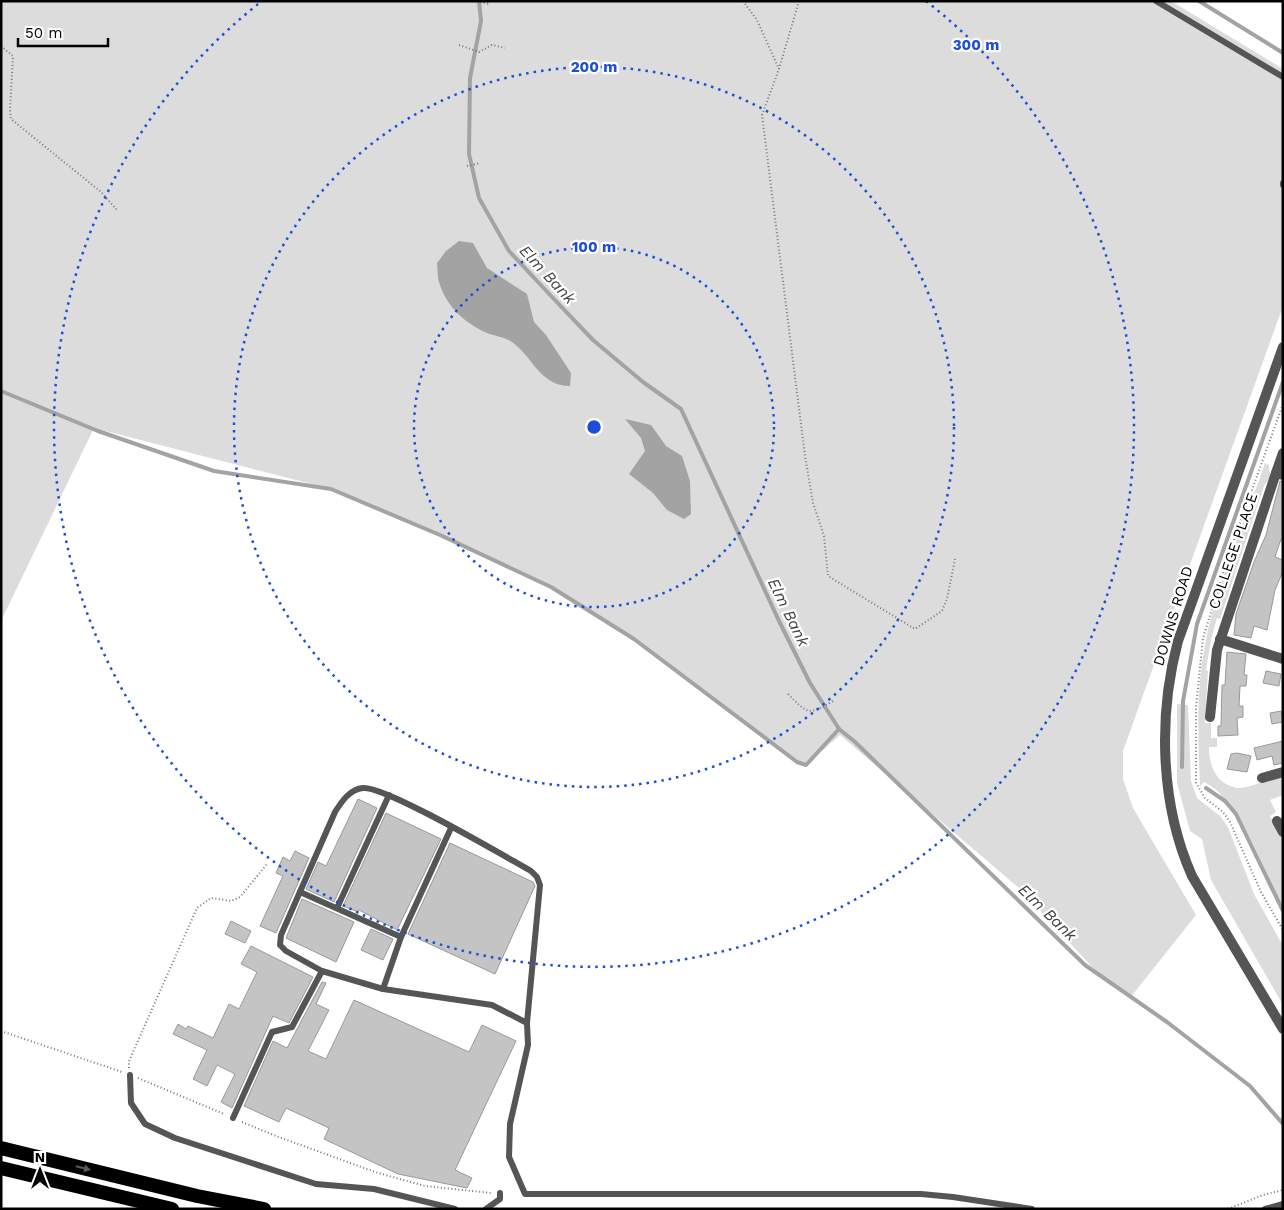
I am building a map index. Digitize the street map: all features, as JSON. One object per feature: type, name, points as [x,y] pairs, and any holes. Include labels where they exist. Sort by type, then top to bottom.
[{"type":"highway","points":[[1,1148],[197,1196],[264,1209]]},
{"type":"highway","points":[[1,1168],[172,1209]]},
{"type":"street","name":"DOWNS ROAD","points":[[1283,347],[1178,641],[1167,692],[1165,750],[1171,805],[1185,860],[1192,876],[1283,1029]]},
{"type":"street","name":"COLLEGE PLACE","points":[[1210,717],[1213,675],[1220,639],[1279,474],[1283,454]]},
{"type":"street","points":[[1220,639],[1283,659]]},
{"type":"street","points":[[1262,778],[1283,772]]},
{"type":"street","points":[[1277,821],[1283,832]]},
{"type":"lane","points":[[1156,1],[1283,77]]},
{"type":"lane","points":[[527,1023],[492,1005],[383,989],[322,971],[280,946],[281,935],[335,812],[349,794],[365,788],[388,795],[531,871],[540,885],[527,1023],[528,1045],[510,1124],[509,1157],[526,1194],[921,1194],[1032,1209]]},
{"type":"lane","points":[[337,908],[388,795]]},
{"type":"lane","points":[[383,989],[401,937],[451,828]]},
{"type":"lane","points":[[300,892],[401,937]]},
{"type":"lane","points":[[233,1118],[272,1032],[292,1027],[322,971]]},
{"type":"lane","points":[[130,1075],[130,1103],[145,1124],[175,1138],[316,1184],[374,1189],[455,1209]]},
{"type":"lane","points":[[486,1209],[500,1199],[500,1193]]},
{"type":"lane","points":[[1265,1209],[1283,1204]]},
{"type":"path","points":[[477,1],[488,4]]},
{"type":"path","points":[[743,1],[757,20],[779,69]]},
{"type":"path","points":[[799,1],[779,69],[762,115],[805,456],[813,503],[824,536],[828,576],[915,629],[942,611],[947,599],[956,559]]},
{"type":"path","points":[[1,46],[13,56],[11,119],[102,192],[117,210]]},
{"type":"path","points":[[459,46],[479,52],[492,46],[505,48]]},
{"type":"path","points":[[467,166],[480,164]]},
{"type":"path","points":[[1283,404],[1210,611],[1203,638],[1198,672],[1195,736],[1196,783],[1198,790],[1230,822],[1262,892],[1283,930]]},
{"type":"path","points":[[788,694],[805,711],[811,712],[833,701]]},
{"type":"path","points":[[130,1075],[129,1061],[197,908],[211,898],[231,901],[240,897],[267,864]]},
{"type":"path","points":[[1,1031],[130,1075],[276,1136],[375,1172],[425,1186],[500,1193]]},
{"type":"path","points":[[1228,1209],[1263,1195],[1283,1190]]},
{"type":"shaded area","points":[[1,1],[1171,1],[1283,69],[1283,306],[1123,751],[1123,779],[1133,808],[1196,915],[1130,998],[1093,968],[1020,889],[840,735],[806,765],[797,762],[634,639],[551,587],[440,535],[331,489],[94,428],[1,621]]},
{"type":"shaded area","points":[[459,241],[473,243],[487,268],[527,294],[534,322],[546,335],[571,373],[570,386],[560,385],[551,381],[512,342],[472,325],[458,314],[447,301],[439,283],[437,263],[446,251]]},
{"type":"shaded area","points":[[625,419],[651,425],[666,446],[682,456],[690,481],[691,514],[684,519],[667,510],[653,493],[629,474],[645,451],[641,438]]},
{"type":"shaded area","points":[[1265,463],[1269,465],[1269,471],[1272,475],[1264,486],[1220,619],[1217,618],[1211,640],[1206,670],[1208,671],[1205,723],[1211,723],[1211,738],[1217,738],[1217,747],[1209,747],[1210,761],[1215,773],[1224,783],[1241,788],[1283,775],[1283,795],[1270,800],[1276,812],[1270,816],[1283,840],[1283,908],[1239,819],[1216,790],[1204,782],[1200,786],[1199,768],[1198,715],[1205,645],[1216,599]]},
{"type":"shaded area","points":[[1177,704],[1188,705],[1191,781],[1197,798],[1220,816],[1228,827],[1254,894],[1283,946],[1283,1005],[1211,880],[1202,839],[1190,831],[1177,783]]},
{"type":"building","points":[[1280,481],[1283,482],[1283,540],[1281,539],[1275,557],[1283,560],[1283,571],[1275,590],[1267,630],[1254,626],[1251,638],[1234,635],[1236,614],[1254,562],[1266,535]]},
{"type":"building","points":[[1227,652],[1246,654],[1244,675],[1247,675],[1246,686],[1240,686],[1239,706],[1243,706],[1243,717],[1237,718],[1238,735],[1218,736],[1218,726],[1221,726],[1222,685],[1225,685]]},
{"type":"building","points":[[1266,671],[1281,674],[1279,686],[1263,683]]},
{"type":"building","points":[[1281,711],[1283,722],[1272,724],[1270,713]]},
{"type":"building","points":[[1283,741],[1283,763],[1274,765],[1272,756],[1257,760],[1254,748]]},
{"type":"building","points":[[1237,753],[1251,756],[1247,772],[1227,769],[1231,754]]},
{"type":"building","points":[[358,799],[377,808],[334,902],[306,889],[318,862],[326,866]]},
{"type":"building","points":[[386,813],[441,839],[397,930],[359,910],[358,912],[343,906]]},
{"type":"building","points":[[450,843],[533,882],[535,886],[495,974],[408,934]]},
{"type":"building","points":[[295,851],[309,858],[276,933],[260,926],[283,876],[276,873],[283,857],[290,861]]},
{"type":"building","points":[[302,899],[354,922],[336,962],[286,938]]},
{"type":"building","points":[[231,921],[251,931],[245,943],[225,934]]},
{"type":"building","points":[[371,929],[393,939],[383,960],[361,950]]},
{"type":"building","points":[[251,946],[313,977],[289,1023],[273,1016],[232,1108],[221,1102],[235,1074],[217,1065],[207,1086],[193,1079],[207,1050],[173,1034],[178,1024],[186,1029],[188,1026],[213,1038],[229,1004],[239,1009],[257,972],[241,964]]},
{"type":"building","points":[[322,982],[326,983],[316,1004],[329,1010],[308,1051],[326,1059],[354,1000],[469,1052],[482,1025],[516,1041],[455,1170],[472,1178],[467,1188],[398,1174],[324,1139],[329,1128],[286,1108],[279,1122],[244,1106],[273,1041],[287,1048]]},
{"type":"waterway","name":"Elm Bank","points":[[479,1],[481,21],[470,78],[469,154],[479,198],[509,251],[593,340],[643,382],[681,409],[779,621],[810,683],[839,729],[854,741],[1085,965],[1167,1022],[1250,1086],[1283,1124]]},
{"type":"waterway","points":[[1199,1],[1283,53]]},
{"type":"waterway","points":[[1182,767],[1183,701],[1197,624],[1283,382]]},
{"type":"waterway","points":[[1,391],[98,431],[214,471],[331,489],[440,535],[551,587],[634,639],[797,762],[806,765],[839,729]]},
{"type":"waterway","points":[[1206,788],[1225,801],[1236,814],[1283,911]]}]
